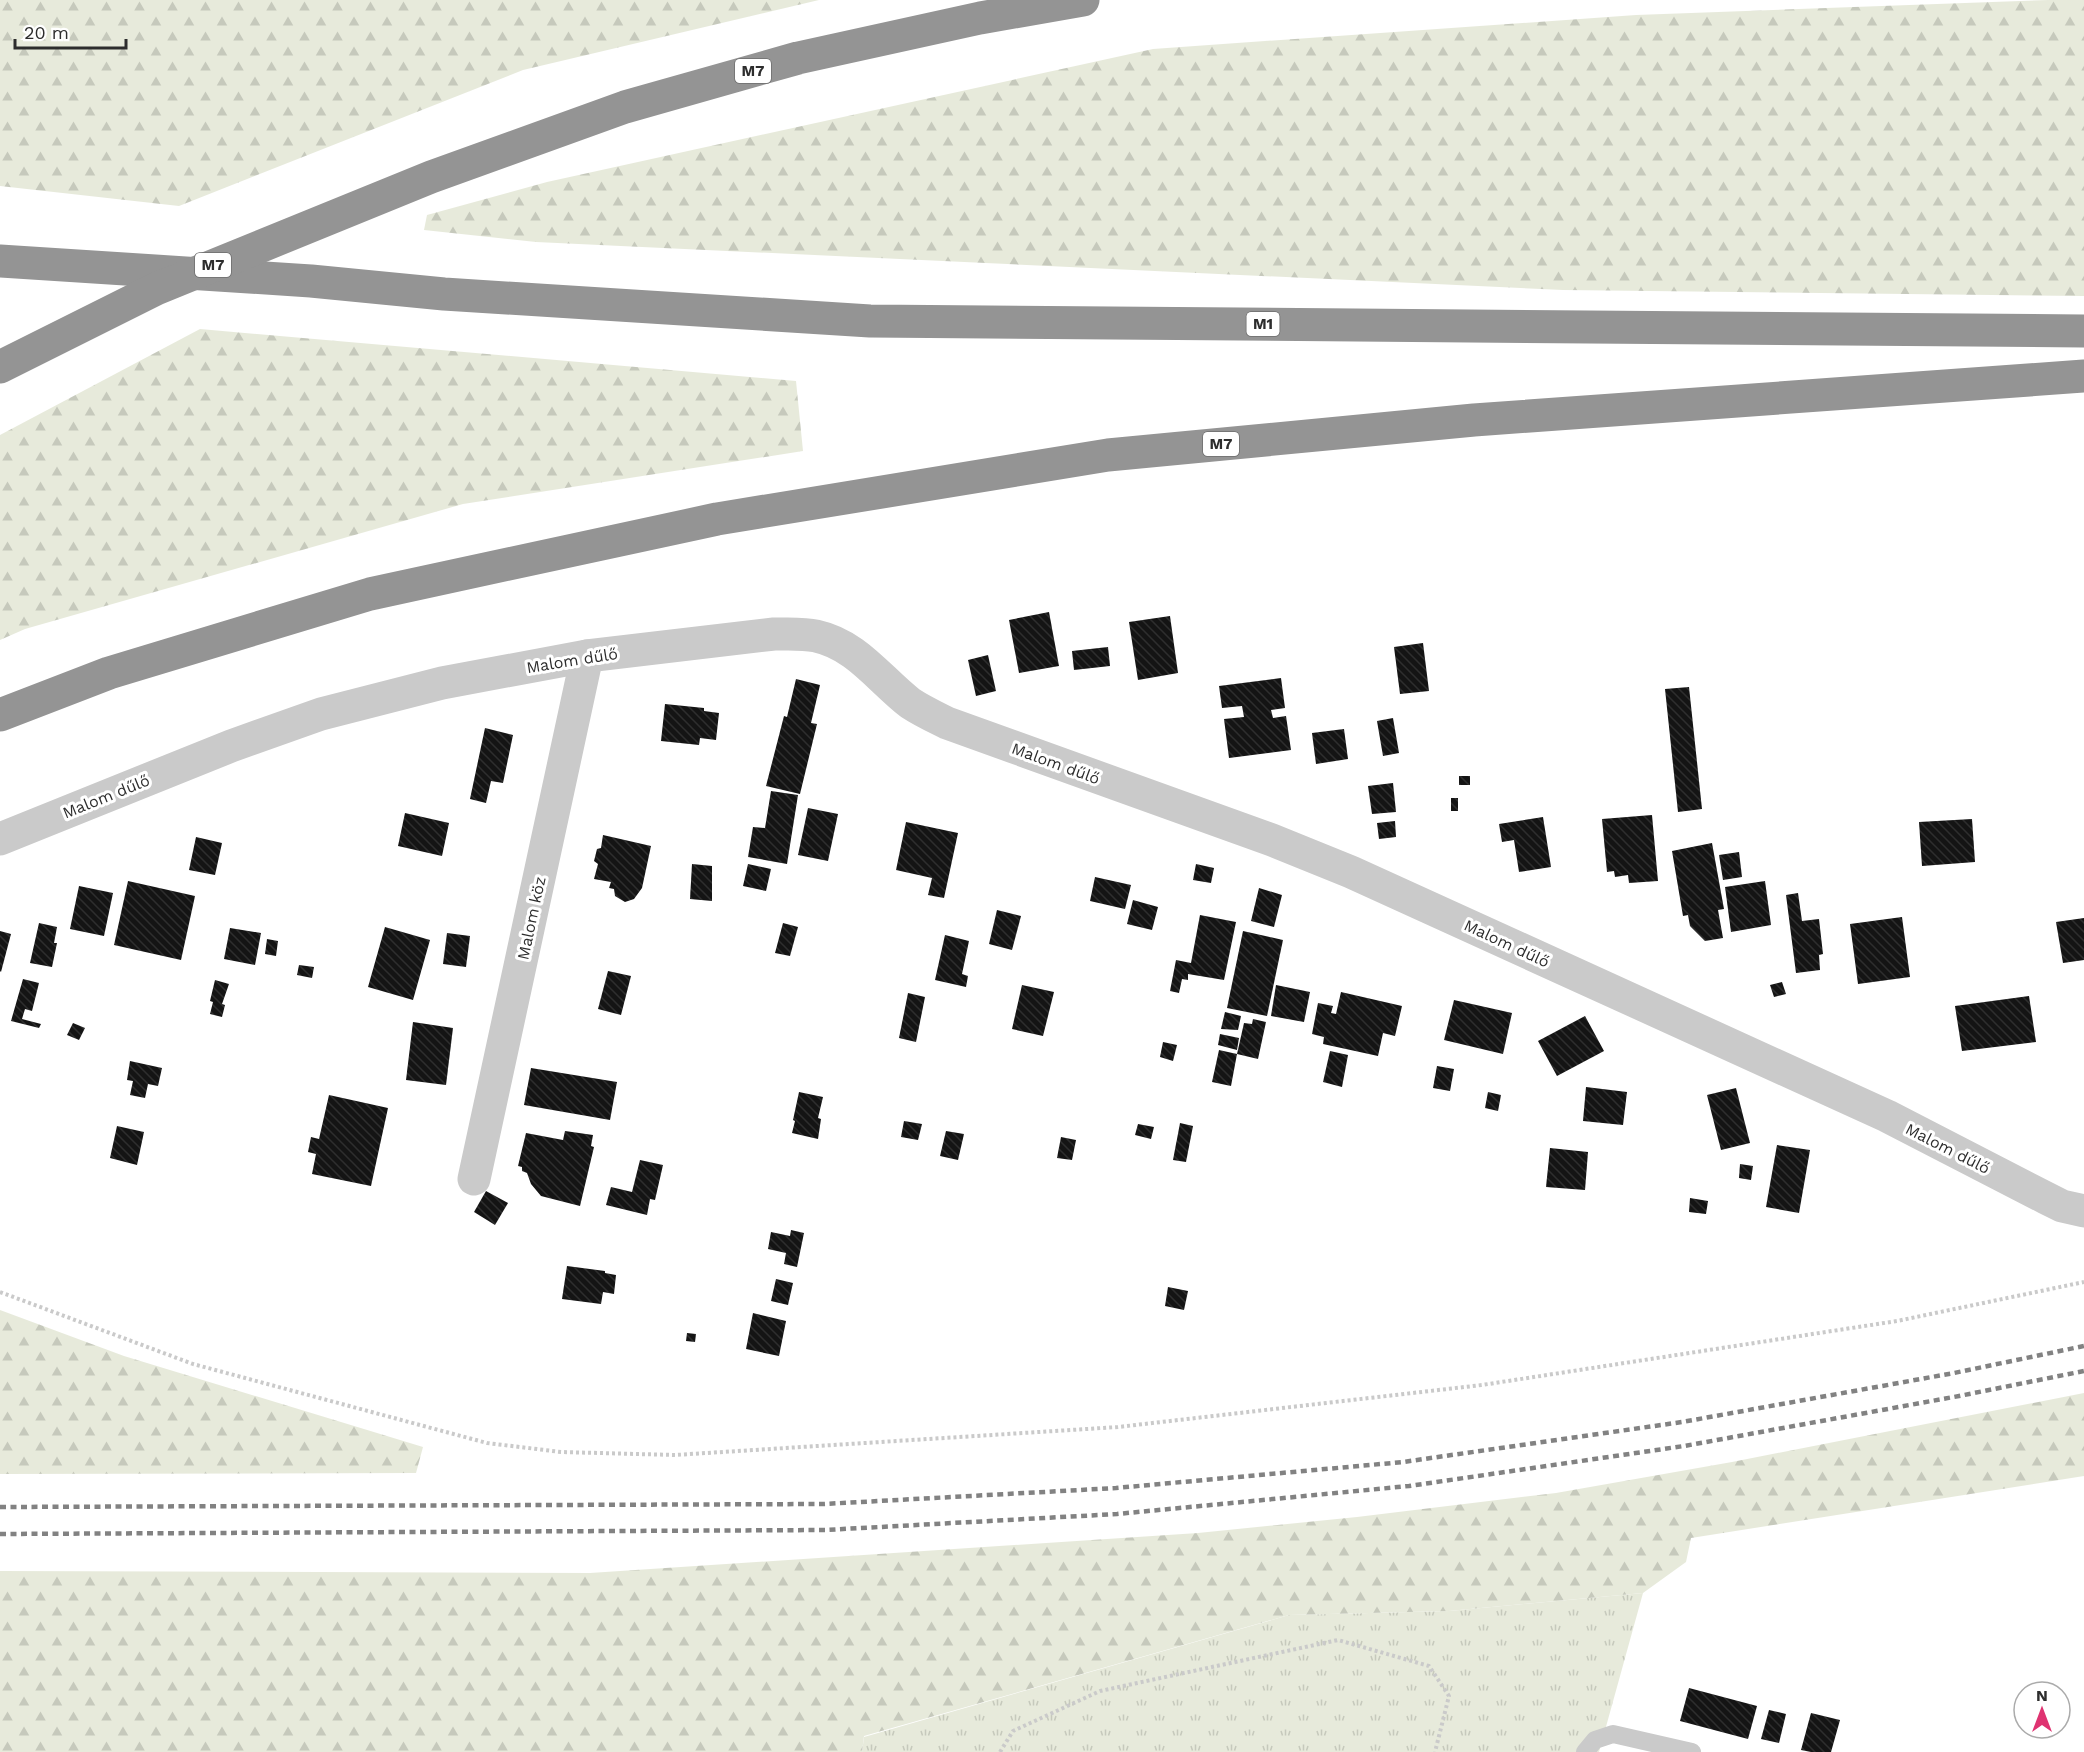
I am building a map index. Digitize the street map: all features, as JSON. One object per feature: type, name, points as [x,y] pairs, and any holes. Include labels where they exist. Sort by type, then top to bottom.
[{"type":"highway","name":"M7","points":[[0,368],[177,280],[431,177],[625,107],[798,58],[980,18],[1083,0]]},
{"type":"highway","name":"M1","points":[[0,261],[311,280],[444,294],[870,321],[2084,331]]},
{"type":"highway","name":"M7","points":[[0,715],[109,673],[370,594],[717,519],[1108,455],[1474,420],[2084,375]]},
{"type":"street","name":"Malom dűlő","points":[[0,838],[231,746],[321,714],[442,683],[587,656],[774,634],[806,634],[836,642],[857,655],[910,702],[947,723],[1272,840],[1351,872],[1887,1116],[2046,1198],[2068,1208],[2084,1211]]},
{"type":"street","name":"Malom köz","points":[[474,1179],[587,656]]},
{"type":"lane","points":[[1584,1752],[1595,1740],[1613,1734],[1692,1752]]},
{"type":"path","points":[[0,1292],[193,1364],[487,1443],[561,1452],[675,1455],[1118,1427],[1482,1385],[1897,1321],[2084,1282]]},
{"type":"path","points":[[999,1752],[1013,1731],[1100,1691],[1338,1640],[1429,1666],[1449,1696],[1435,1752]]},
{"type":"green space","points":[[0,0],[819,0],[523,70],[179,206],[0,186]]},
{"type":"green space","points":[[2084,0],[2084,296],[1563,290],[536,242],[424,230],[427,215],[547,182],[1153,49],[1636,15]]},
{"type":"green space","points":[[200,329],[796,381],[803,451],[463,504],[25,629],[0,640],[0,435]]},
{"type":"green space","points":[[0,1310],[124,1356],[423,1447],[416,1473],[0,1474]]},
{"type":"green space","points":[[2084,1393],[2084,1476],[1691,1538],[1686,1562],[1643,1593],[1449,1611],[1289,1615],[864,1736],[862,1752],[0,1752],[0,1571],[590,1573],[1198,1533],[1556,1493],[1732,1462]]},
{"type":"green space","points":[[1643,1593],[1599,1752],[862,1752],[864,1737],[1289,1615],[1449,1611]]},
{"type":"building","points":[[1049,612],[1059,666],[1019,673],[1009,620]]},
{"type":"building","points":[[1170,616],[1178,673],[1138,680],[1129,622]]},
{"type":"building","points":[[1423,643],[1429,691],[1400,694],[1394,647]]},
{"type":"building","points":[[1108,647],[1110,666],[1074,670],[1072,651]]},
{"type":"building","points":[[988,655],[996,691],[976,696],[968,660]]},
{"type":"building","points":[[1281,678],[1285,708],[1271,710],[1273,718],[1286,716],[1291,750],[1229,758],[1224,719],[1244,717],[1242,706],[1222,708],[1219,686]]},
{"type":"building","points":[[796,679],[820,685],[811,723],[817,724],[800,794],[766,786]]},
{"type":"building","points":[[1689,687],[1702,809],[1678,812],[1665,689]]},
{"type":"building","points":[[665,704],[704,708],[704,711],[719,713],[716,740],[700,738],[699,745],[661,741]]},
{"type":"building","points":[[1393,718],[1399,753],[1383,756],[1377,721]]},
{"type":"building","points":[[485,728],[513,735],[503,783],[491,781],[486,803],[470,799]]},
{"type":"building","points":[[1344,729],[1348,759],[1316,764],[1312,733]]},
{"type":"building","points":[[1459,776],[1470,776],[1470,785],[1459,785]]},
{"type":"building","points":[[1393,783],[1396,812],[1372,814],[1368,786]]},
{"type":"building","points":[[771,791],[798,795],[787,864],[748,857],[753,827],[765,828]]},
{"type":"building","points":[[1451,798],[1458,798],[1458,811],[1451,811]]},
{"type":"building","points":[[808,808],[838,814],[828,861],[798,855]]},
{"type":"building","points":[[405,813],[449,823],[442,856],[398,846]]},
{"type":"building","points":[[1652,815],[1658,881],[1629,883],[1628,875],[1615,877],[1614,871],[1607,872],[1602,819]]},
{"type":"building","points":[[1543,817],[1551,867],[1519,872],[1514,840],[1502,842],[1499,824]]},
{"type":"building","points":[[1972,819],[1975,862],[1922,866],[1919,822]]},
{"type":"building","points":[[1395,821],[1396,837],[1379,839],[1377,823]]},
{"type":"building","points":[[906,822],[958,833],[944,898],[928,895],[932,878],[896,870]]},
{"type":"building","points":[[603,835],[651,846],[642,888],[634,899],[625,902],[615,896],[614,889],[609,888],[611,882],[594,879],[598,864],[594,861],[597,849],[601,848]]},
{"type":"building","points":[[196,837],[222,843],[215,875],[189,870]]},
{"type":"building","points":[[1712,843],[1724,909],[1718,910],[1723,938],[1705,941],[1690,926],[1688,915],[1683,916],[1672,851]]},
{"type":"building","points":[[1739,852],[1742,877],[1723,880],[1719,855]]},
{"type":"building","points":[[692,864],[712,866],[712,901],[690,899]]},
{"type":"building","points":[[748,864],[771,869],[766,891],[743,886]]},
{"type":"building","points":[[1196,864],[1214,868],[1211,883],[1193,880]]},
{"type":"building","points":[[1095,877],[1131,885],[1125,909],[1090,901]]},
{"type":"building","points":[[128,881],[195,896],[181,960],[114,945]]},
{"type":"building","points":[[1765,881],[1771,925],[1731,932],[1725,887]]},
{"type":"building","points":[[79,886],[113,893],[104,936],[70,929]]},
{"type":"building","points":[[1259,888],[1282,895],[1274,927],[1251,921]]},
{"type":"building","points":[[1798,893],[1802,921],[1819,919],[1823,954],[1819,955],[1820,970],[1796,973],[1786,895]]},
{"type":"building","points":[[1133,900],[1158,907],[1152,930],[1127,924]]},
{"type":"building","points":[[997,910],[1021,916],[1012,950],[989,944]]},
{"type":"building","points":[[1200,915],[1236,922],[1224,980],[1188,974],[1188,980],[1182,979],[1179,993],[1170,991],[1176,960],[1191,963]]},
{"type":"building","points":[[1902,917],[1910,977],[1858,984],[1850,924]]},
{"type":"building","points":[[2084,918],[2084,960],[2063,963],[2056,922]]},
{"type":"building","points":[[39,923],[57,927],[54,943],[57,943],[52,967],[30,963]]},
{"type":"building","points":[[783,923],[798,927],[790,956],[775,953]]},
{"type":"building","points":[[385,927],[430,940],[413,1000],[368,987]]},
{"type":"building","points":[[230,928],[261,933],[255,965],[224,959]]},
{"type":"building","points":[[0,931],[11,934],[1,972],[0,971]]},
{"type":"building","points":[[1243,931],[1283,940],[1267,1016],[1227,1008]]},
{"type":"building","points":[[447,933],[470,936],[466,967],[443,964]]},
{"type":"building","points":[[945,935],[969,941],[962,974],[968,976],[966,987],[935,980]]},
{"type":"building","points":[[267,939],[278,941],[276,956],[265,954]]},
{"type":"building","points":[[299,965],[314,967],[312,978],[297,975]]},
{"type":"building","points":[[608,971],[631,976],[621,1015],[598,1009]]},
{"type":"building","points":[[23,979],[39,983],[32,1011],[25,1009],[22,1019],[41,1024],[39,1028],[11,1021]]},
{"type":"building","points":[[215,980],[229,984],[222,1004],[225,1005],[222,1017],[210,1014],[213,1002],[210,1001]]},
{"type":"building","points":[[1782,982],[1786,994],[1774,997],[1770,985]]},
{"type":"building","points":[[1022,985],[1054,992],[1043,1036],[1012,1029]]},
{"type":"building","points":[[1276,985],[1310,992],[1304,1022],[1271,1016]]},
{"type":"building","points":[[1341,992],[1402,1006],[1395,1036],[1383,1033],[1378,1056],[1323,1044],[1324,1037],[1312,1034],[1318,1003],[1333,1006],[1331,1013],[1336,1014]]},
{"type":"building","points":[[908,993],[925,997],[916,1042],[899,1038]]},
{"type":"building","points":[[2029,996],[2036,1042],[1962,1051],[1955,1006]]},
{"type":"building","points":[[1454,1000],[1512,1013],[1503,1054],[1444,1040]]},
{"type":"building","points":[[1225,1012],[1241,1016],[1238,1030],[1221,1029]]},
{"type":"building","points":[[1585,1016],[1604,1051],[1557,1076],[1538,1041]]},
{"type":"building","points":[[1253,1019],[1266,1022],[1258,1059],[1237,1054],[1244,1023],[1252,1024]]},
{"type":"building","points":[[413,1022],[453,1028],[446,1085],[406,1080]]},
{"type":"building","points":[[73,1023],[85,1028],[79,1040],[67,1035]]},
{"type":"building","points":[[1220,1034],[1239,1038],[1237,1050],[1218,1045]]},
{"type":"building","points":[[1163,1042],[1177,1045],[1173,1061],[1160,1057]]},
{"type":"building","points":[[1219,1050],[1237,1054],[1231,1086],[1212,1082]]},
{"type":"building","points":[[1330,1051],[1348,1055],[1342,1087],[1323,1082]]},
{"type":"building","points":[[130,1061],[162,1068],[158,1086],[148,1084],[145,1098],[130,1095],[133,1081],[127,1080]]},
{"type":"building","points":[[1437,1066],[1454,1069],[1450,1091],[1433,1088]]},
{"type":"building","points":[[531,1068],[617,1082],[610,1120],[524,1105]]},
{"type":"building","points":[[1586,1087],[1627,1092],[1623,1125],[1583,1121]]},
{"type":"building","points":[[1736,1088],[1750,1143],[1721,1150],[1707,1095]]},
{"type":"building","points":[[799,1092],[823,1097],[818,1118],[821,1119],[818,1139],[792,1133]]},
{"type":"building","points":[[1488,1092],[1501,1095],[1498,1111],[1485,1108]]},
{"type":"building","points":[[329,1095],[388,1108],[371,1186],[312,1174],[316,1154],[308,1152],[311,1137],[319,1139]]},
{"type":"building","points":[[904,1121],[922,1124],[918,1140],[901,1137]]},
{"type":"building","points":[[1180,1123],[1193,1126],[1186,1162],[1173,1160]]},
{"type":"building","points":[[1138,1124],[1154,1127],[1151,1139],[1135,1135]]},
{"type":"building","points":[[117,1126],[144,1132],[137,1165],[110,1158]]},
{"type":"building","points":[[565,1131],[593,1135],[591,1146],[594,1147],[580,1206],[541,1196],[531,1184],[527,1173],[518,1166],[526,1133],[563,1140]]},
{"type":"building","points":[[946,1131],[964,1134],[958,1160],[940,1156]]},
{"type":"building","points":[[1061,1137],[1076,1140],[1072,1160],[1057,1158]]},
{"type":"building","points":[[1777,1145],[1810,1150],[1799,1213],[1766,1207]]},
{"type":"building","points":[[1550,1148],[1588,1152],[1585,1190],[1546,1187]]},
{"type":"building","points":[[640,1160],[663,1165],[655,1200],[650,1199],[647,1215],[606,1205],[611,1187],[632,1192]]},
{"type":"building","points":[[1740,1164],[1753,1166],[1751,1180],[1739,1178]]},
{"type":"building","points":[[486,1191],[508,1203],[495,1225],[474,1212]]},
{"type":"building","points":[[1690,1198],[1708,1201],[1706,1214],[1689,1212]]},
{"type":"building","points":[[791,1230],[804,1233],[797,1267],[784,1264],[786,1253],[768,1249],[771,1232],[790,1236]]},
{"type":"building","points":[[567,1266],[605,1271],[605,1273],[616,1275],[614,1294],[603,1292],[601,1304],[562,1299]]},
{"type":"building","points":[[776,1279],[793,1283],[788,1305],[771,1301]]},
{"type":"building","points":[[1168,1287],[1188,1291],[1184,1310],[1165,1306]]},
{"type":"building","points":[[753,1313],[786,1321],[779,1356],[746,1349]]},
{"type":"building","points":[[687,1333],[696,1334],[695,1342],[686,1341]]},
{"type":"building","points":[[1689,1688],[1757,1706],[1748,1739],[1680,1721]]},
{"type":"building","points":[[1769,1710],[1786,1714],[1779,1743],[1761,1739]]},
{"type":"building","points":[[1811,1713],[1840,1720],[1831,1752],[1801,1750]]},
{"type":"railway","points":[[0,1507],[824,1504],[1116,1488],[1403,1462],[1682,1422],[1954,1373],[2084,1346]]},
{"type":"railway","points":[[0,1534],[825,1530],[1117,1514],[1409,1486],[1684,1446],[2084,1371]]}]
